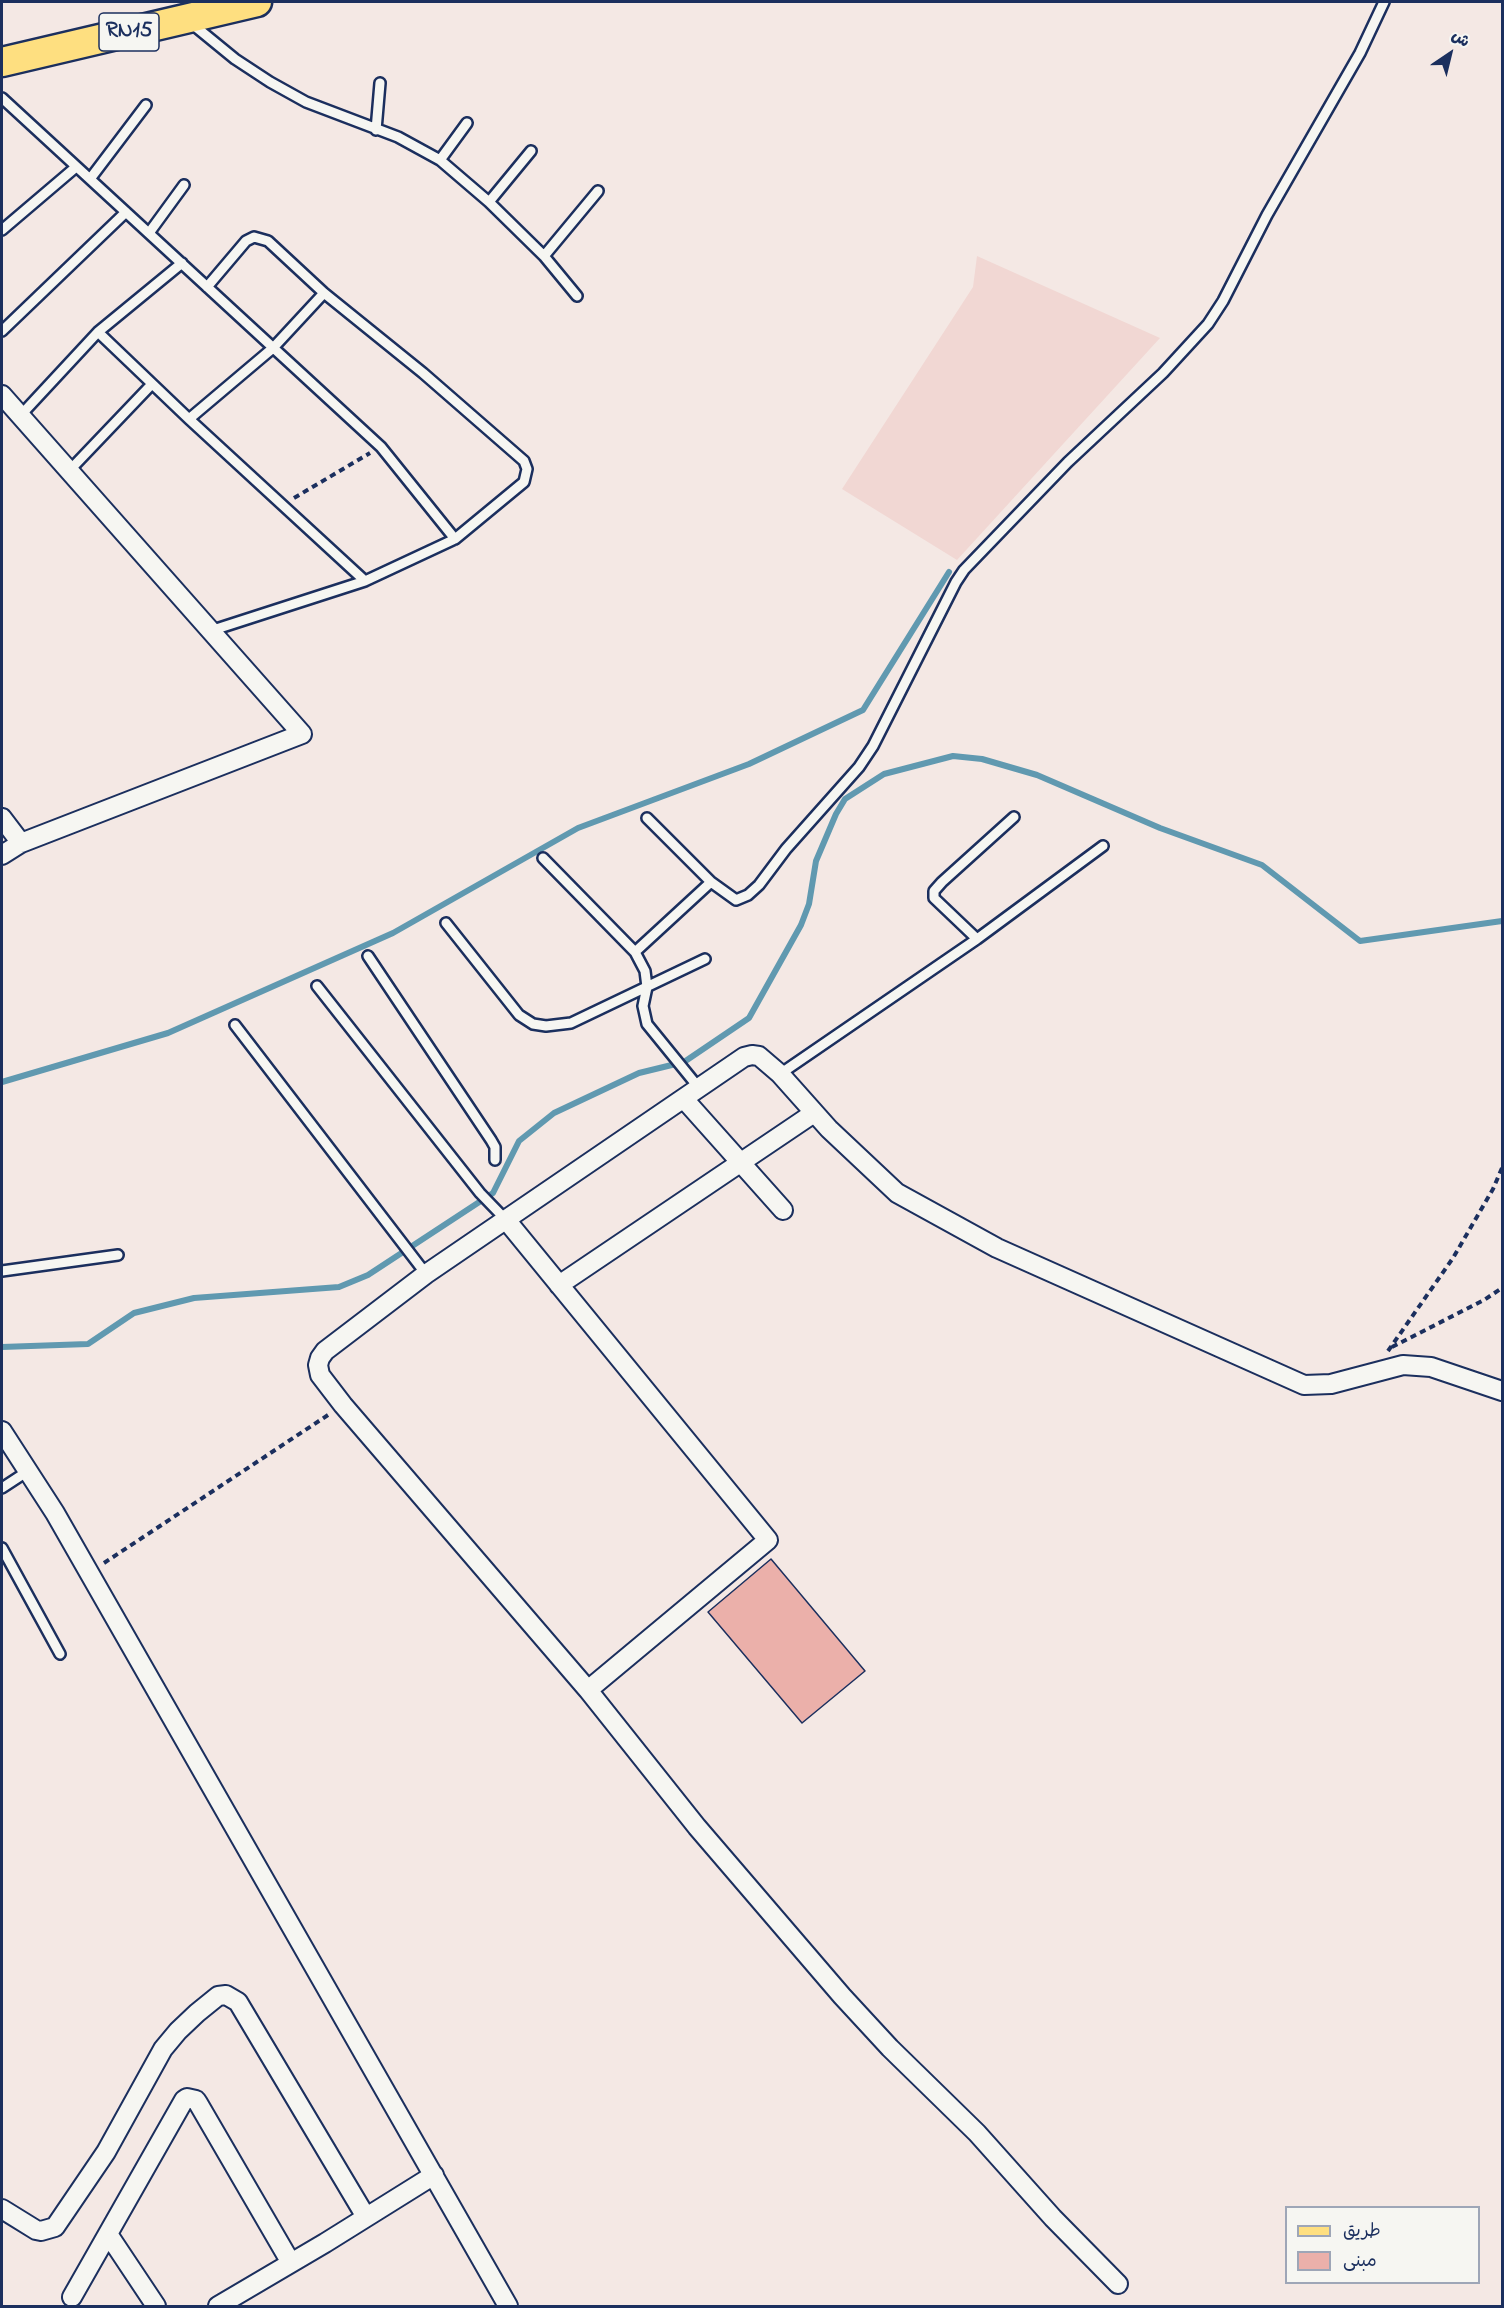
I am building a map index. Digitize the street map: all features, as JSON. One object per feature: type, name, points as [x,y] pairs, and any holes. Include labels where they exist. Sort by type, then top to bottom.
[{"type":"main road","name":"RN15","points":[[2,62],[256,2]]},
{"type":"street","points":[[2,395],[302,735],[21,843],[2,855]]},
{"type":"street","points":[[2,818],[21,843]]},
{"type":"street","points":[[1118,2284],[1053,2218],[977,2133],[890,2048],[842,1996],[697,1827],[588,1690],[343,1405],[320,1375],[318,1365],[320,1358],[325,1351],[426,1274],[507,1221],[744,1057],[752,1055],[759,1056],[780,1074],[829,1130],[897,1193],[997,1248],[1304,1385],[1331,1384],[1403,1365],[1431,1367],[1503,1391]]},
{"type":"street","points":[[684,1099],[783,1210]]},
{"type":"street","points":[[559,1285],[814,1113]]},
{"type":"street","points":[[507,1221],[768,1540],[588,1690]]},
{"type":"street","points":[[2,1431],[55,1513],[508,2307]]},
{"type":"street","points":[[2,2209],[36,2230],[56,2227],[106,2152],[163,2049],[177,2031],[197,2013],[218,1996],[226,1995],[238,2002],[366,2217]]},
{"type":"street","points":[[72,2297],[184,2100],[192,2098],[198,2103],[291,2263]]},
{"type":"street","points":[[218,2307],[434,2175]]},
{"type":"street","points":[[108,2234],[156,2307]]},
{"type":"lane","points":[[647,818],[711,882],[736,900],[748,895],[759,885],[786,849],[859,767],[873,746],[964,570],[1068,462],[1163,373],[1208,324],[1223,301],[1268,215],[1360,53],[1384,2]]},
{"type":"lane","points":[[186,19],[252,72],[306,102],[376,130],[399,136],[440,160],[489,202],[544,255],[577,296]]},
{"type":"lane","points":[[376,130],[380,83]]},
{"type":"lane","points":[[2,98],[381,447],[456,539]]},
{"type":"lane","points":[[90,179],[146,105]]},
{"type":"lane","points":[[440,160],[467,123]]},
{"type":"lane","points":[[489,202],[531,151]]},
{"type":"lane","points":[[2,230],[76,166]]},
{"type":"lane","points":[[149,233],[184,185]]},
{"type":"lane","points":[[544,255],[598,191]]},
{"type":"lane","points":[[2,331],[126,212]]},
{"type":"lane","points":[[207,287],[246,241],[261,238],[268,241],[324,293],[423,373],[524,461],[528,469],[524,482],[456,539],[365,581],[210,631]]},
{"type":"lane","points":[[20,416],[98,332],[182,263]]},
{"type":"lane","points":[[189,419],[273,348],[324,293]]},
{"type":"lane","points":[[98,332],[365,581]]},
{"type":"lane","points":[[69,471],[152,384]]},
{"type":"lane","points":[[977,939],[934,898],[934,891],[1014,816]]},
{"type":"lane","points":[[780,1074],[977,939],[1103,846]]},
{"type":"lane","points":[[543,858],[635,952],[645,971],[648,987],[643,1006],[647,1024],[699,1088]]},
{"type":"lane","points":[[635,952],[711,882]]},
{"type":"lane","points":[[447,923],[519,1015],[533,1023],[546,1026],[571,1023],[705,959]]},
{"type":"lane","points":[[368,956],[491,1140],[495,1148],[495,1160]]},
{"type":"lane","points":[[317,986],[480,1194],[507,1221]]},
{"type":"lane","points":[[235,1025],[426,1274]]},
{"type":"lane","points":[[2,1271],[118,1255]]},
{"type":"lane","points":[[2,1488],[28,1471]]},
{"type":"lane","points":[[2,1548],[60,1654]]},
{"type":"path","points":[[282,505],[381,447]]},
{"type":"path","points":[[1374,1371],[1453,1258],[1503,1168]]},
{"type":"path","points":[[1389,1349],[1503,1288]]},
{"type":"path","points":[[89,1574],[343,1405]]},
{"type":"shaded area","points":[[977,256],[1160,338],[957,560],[842,489],[973,287]]},
{"type":"building","points":[[771,1559],[865,1671],[802,1723],[708,1612]]},
{"type":"waterway","points":[[2,1082],[168,1033],[393,933],[578,828],[749,764],[863,710],[949,572]]},
{"type":"waterway","points":[[2,1347],[88,1344],[134,1313],[194,1298],[339,1287],[368,1275],[493,1193],[519,1141],[554,1113],[639,1073],[684,1062],[749,1018],[801,925],[809,904],[816,861],[836,814],[845,799],[884,774],[953,756],[982,759],[1037,775],[1160,828],[1262,865],[1360,941],[1502,921]]}]
